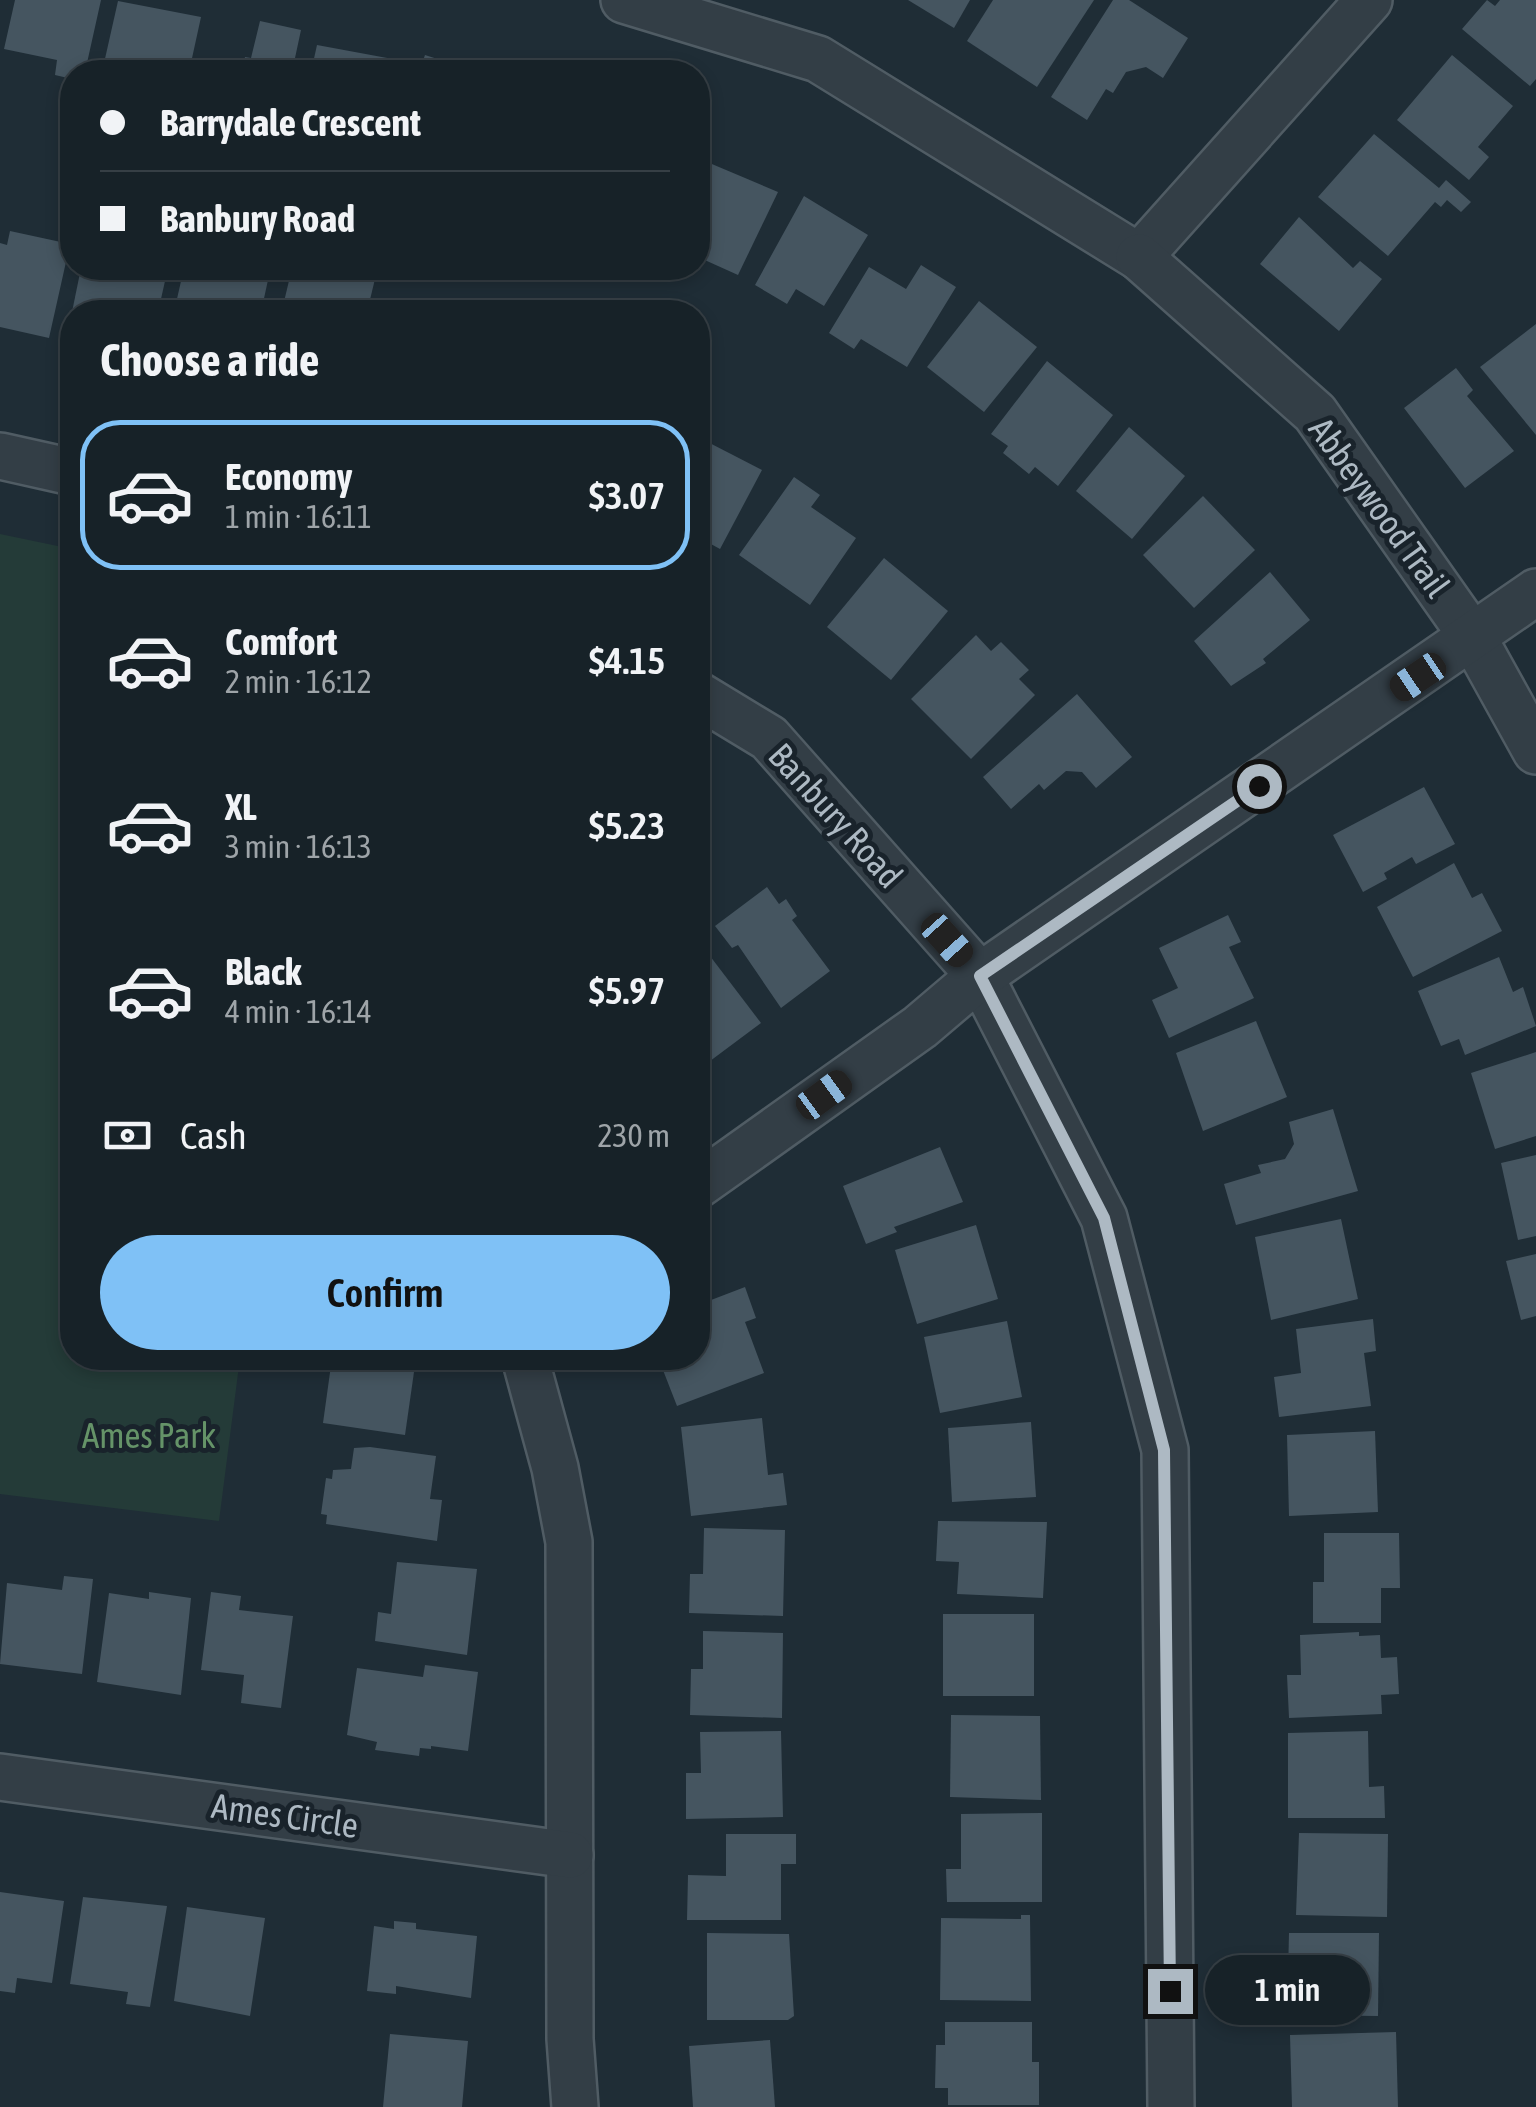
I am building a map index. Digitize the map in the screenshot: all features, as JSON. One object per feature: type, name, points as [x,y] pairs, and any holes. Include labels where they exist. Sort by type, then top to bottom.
[{"type":"street","name":"Abbeywood Trail","points":[[624,0],[818,59],[1139,258],[1315,413],[1474,639],[1536,750]]},
{"type":"street","points":[[1139,258],[1369,0]]},
{"type":"street","points":[[0,456],[60,469]]},
{"type":"street","points":[[710,1177],[920,1027],[980,976],[1474,639],[1536,592]]},
{"type":"street","name":"Banbury Road","points":[[710,702],[769,738],[980,976],[1104,1218],[1164,1450],[1171,2107]]},
{"type":"street","points":[[528,1370],[555,1468],[569,1542],[570,2039],[575,2107]]},
{"type":"street","name":"Ames Circle","points":[[0,1776],[570,1855]]},
{"type":"green space","name":"Ames Park","points":[[0,534],[60,546],[60,1370],[238,1370],[219,1521],[0,1494]]},
{"type":"building","points":[[15,0],[101,0],[88,60],[60,60],[60,76],[55,75],[57,60],[4,49]]},
{"type":"building","points":[[908,0],[970,0],[954,28]]},
{"type":"building","points":[[993,0],[1094,0],[1037,87],[967,41]]},
{"type":"building","points":[[1113,0],[1129,0],[1188,38],[1163,78],[1146,67],[1126,72],[1113,93],[1106,89],[1087,120],[1051,97]]},
{"type":"building","points":[[1487,0],[1495,6],[1500,0],[1536,0],[1536,79],[1530,86],[1462,29]]},
{"type":"building","points":[[118,1],[201,17],[192,60],[105,60]]},
{"type":"building","points":[[260,21],[301,30],[295,60],[244,60],[251,58]]},
{"type":"building","points":[[317,45],[398,60],[314,60]]},
{"type":"building","points":[[1452,55],[1513,106],[1478,147],[1489,157],[1469,180],[1397,120]]},
{"type":"building","points":[[1374,134],[1439,188],[1446,180],[1471,202],[1461,212],[1447,200],[1441,207],[1435,202],[1388,256],[1318,197]]},
{"type":"building","points":[[710,163],[778,192],[738,275],[710,262]]},
{"type":"building","points":[[804,196],[868,235],[824,306],[796,289],[787,304],[755,285]]},
{"type":"building","points":[[1299,217],[1353,268],[1360,261],[1382,279],[1339,331],[1260,264]]},
{"type":"building","points":[[10,231],[60,242],[62,280],[49,338],[0,327],[0,243],[7,245]]},
{"type":"building","points":[[921,265],[956,287],[907,367],[861,339],[854,349],[829,333],[869,267],[906,289]]},
{"type":"building","points":[[79,280],[165,280],[161,300],[74,300]]},
{"type":"building","points":[[181,280],[268,280],[264,300],[177,300]]},
{"type":"building","points":[[289,280],[375,280],[370,300],[284,300]]},
{"type":"building","points":[[979,301],[1037,347],[984,412],[927,367]]},
{"type":"building","points":[[1536,324],[1536,435],[1480,367]]},
{"type":"building","points":[[1047,361],[1113,415],[1058,486],[1035,467],[1029,474],[1003,453],[1008,446],[991,434]]},
{"type":"building","points":[[1456,368],[1473,390],[1467,396],[1514,451],[1465,488],[1404,408]]},
{"type":"building","points":[[1129,427],[1185,476],[1132,539],[1076,491]]},
{"type":"building","points":[[710,443],[762,470],[720,549],[710,544]]},
{"type":"building","points":[[794,477],[820,495],[811,507],[856,538],[810,605],[739,555]]},
{"type":"building","points":[[1203,496],[1255,550],[1194,608],[1143,555]]},
{"type":"building","points":[[884,558],[948,611],[891,680],[827,627]]},
{"type":"building","points":[[1270,572],[1310,620],[1263,659],[1266,663],[1231,686],[1194,641]]},
{"type":"building","points":[[976,635],[991,651],[1001,642],[1029,670],[1019,679],[1035,695],[971,759],[911,699]]},
{"type":"building","points":[[1077,694],[1132,757],[1096,788],[1082,772],[1066,771],[1044,790],[1039,784],[1011,809],[983,777]]},
{"type":"building","points":[[1424,787],[1455,844],[1416,864],[1412,857],[1384,873],[1387,879],[1363,892],[1333,835]]},
{"type":"building","points":[[1454,863],[1472,898],[1482,893],[1502,931],[1413,977],[1377,907]]},
{"type":"building","points":[[767,887],[779,904],[786,899],[797,916],[792,920],[830,971],[781,1008],[738,945],[732,948],[715,926]]},
{"type":"building","points":[[1228,915],[1241,942],[1229,947],[1254,998],[1169,1038],[1152,1000],[1178,988],[1159,948]]},
{"type":"building","points":[[710,956],[761,1023],[710,1061]]},
{"type":"building","points":[[1499,957],[1513,992],[1523,987],[1536,1026],[1465,1055],[1459,1039],[1441,1046],[1418,991]]},
{"type":"building","points":[[1256,1021],[1287,1097],[1203,1131],[1176,1053]]},
{"type":"building","points":[[1536,1052],[1536,1136],[1495,1149],[1471,1073]]},
{"type":"building","points":[[1333,1109],[1358,1191],[1236,1225],[1224,1184],[1261,1173],[1258,1165],[1285,1159],[1294,1144],[1289,1122]]},
{"type":"building","points":[[940,1147],[963,1202],[894,1227],[897,1232],[866,1244],[843,1186]]},
{"type":"building","points":[[1536,1155],[1536,1236],[1518,1240],[1501,1163]]},
{"type":"building","points":[[1341,1219],[1358,1299],[1271,1320],[1255,1237]]},
{"type":"building","points":[[976,1225],[998,1299],[917,1324],[895,1250]]},
{"type":"building","points":[[1536,1254],[1536,1316],[1521,1320],[1506,1261]]},
{"type":"building","points":[[745,1287],[756,1318],[745,1322],[764,1373],[677,1406],[663,1370],[710,1370],[710,1300]]},
{"type":"building","points":[[1373,1319],[1376,1351],[1364,1353],[1371,1406],[1279,1417],[1274,1377],[1301,1373],[1296,1329]]},
{"type":"building","points":[[1007,1321],[1022,1397],[940,1413],[924,1337]]},
{"type":"building","points":[[330,1370],[414,1370],[405,1435],[323,1423]]},
{"type":"building","points":[[762,1418],[768,1475],[783,1473],[787,1505],[691,1516],[681,1427]]},
{"type":"building","points":[[1031,1422],[1036,1497],[952,1502],[948,1428]]},
{"type":"building","points":[[1375,1431],[1378,1512],[1289,1516],[1287,1435]]},
{"type":"building","points":[[354,1448],[436,1456],[430,1499],[442,1500],[437,1541],[326,1524],[327,1515],[321,1514],[326,1478],[332,1479],[333,1470],[351,1469]]},
{"type":"building","points":[[938,1521],[1047,1522],[1043,1598],[957,1594],[959,1562],[936,1561]]},
{"type":"building","points":[[704,1528],[785,1530],[783,1616],[689,1613],[690,1574],[703,1574]]},
{"type":"building","points":[[1324,1533],[1399,1533],[1400,1588],[1381,1588],[1381,1623],[1313,1623],[1313,1582],[1324,1582]]},
{"type":"building","points":[[397,1562],[477,1569],[467,1655],[375,1641],[378,1612],[391,1614]]},
{"type":"building","points":[[64,1576],[93,1579],[82,1674],[0,1664],[7,1583],[62,1590]]},
{"type":"building","points":[[149,1592],[191,1598],[181,1695],[97,1682],[109,1593],[149,1599]]},
{"type":"building","points":[[211,1592],[241,1596],[239,1610],[293,1616],[281,1708],[241,1703],[244,1675],[201,1670]]},
{"type":"building","points":[[943,1614],[1034,1614],[1034,1696],[943,1696]]},
{"type":"building","points":[[703,1631],[783,1633],[782,1718],[690,1715],[691,1669],[703,1669]]},
{"type":"building","points":[[1359,1632],[1359,1636],[1380,1635],[1381,1658],[1397,1657],[1399,1694],[1381,1695],[1382,1714],[1289,1718],[1287,1675],[1301,1675],[1300,1635]]},
{"type":"building","points":[[425,1665],[478,1672],[468,1751],[431,1746],[420,1748],[419,1756],[375,1750],[377,1742],[347,1735],[357,1668],[423,1677]]},
{"type":"building","points":[[951,1715],[1040,1716],[1041,1800],[950,1797]]},
{"type":"building","points":[[781,1731],[783,1817],[686,1819],[686,1773],[701,1773],[700,1732]]},
{"type":"building","points":[[1368,1731],[1369,1787],[1384,1786],[1385,1818],[1288,1818],[1288,1733]]},
{"type":"building","points":[[1042,1813],[1042,1902],[947,1902],[946,1869],[961,1869],[961,1814]]},
{"type":"building","points":[[1299,1833],[1388,1834],[1387,1917],[1296,1915]]},
{"type":"building","points":[[726,1834],[796,1834],[796,1864],[781,1864],[781,1920],[687,1920],[688,1875],[726,1876]]},
{"type":"building","points":[[0,1892],[64,1901],[52,1983],[17,1978],[15,1993],[0,1991]]},
{"type":"building","points":[[83,1897],[167,1906],[150,2007],[126,2004],[128,1992],[70,1984]]},
{"type":"building","points":[[187,1907],[265,1918],[250,2016],[174,2001]]},
{"type":"building","points":[[1021,1915],[1030,1915],[1031,2001],[940,2000],[941,1918],[1021,1919]]},
{"type":"building","points":[[394,1921],[416,1923],[416,1929],[477,1936],[471,1998],[396,1986],[396,1994],[367,1991],[374,1926],[394,1929]]},
{"type":"building","points":[[707,1933],[789,1934],[794,2016],[788,2020],[707,2020]]},
{"type":"building","points":[[1289,1933],[1379,1933],[1378,2016],[1287,2015]]},
{"type":"building","points":[[945,2022],[1032,2022],[1032,2062],[1039,2062],[1039,2105],[948,2105],[948,2088],[935,2088],[936,2045],[945,2045]]},
{"type":"building","points":[[1396,2032],[1398,2107],[1292,2107],[1290,2035]]},
{"type":"building","points":[[390,2034],[468,2041],[462,2107],[383,2107]]},
{"type":"building","points":[[770,2040],[775,2107],[693,2107],[689,2046]]},
{"type":"route","points":[[1170,1991],[1164,1450],[1104,1218],[980,976],[1259,786]]}]
